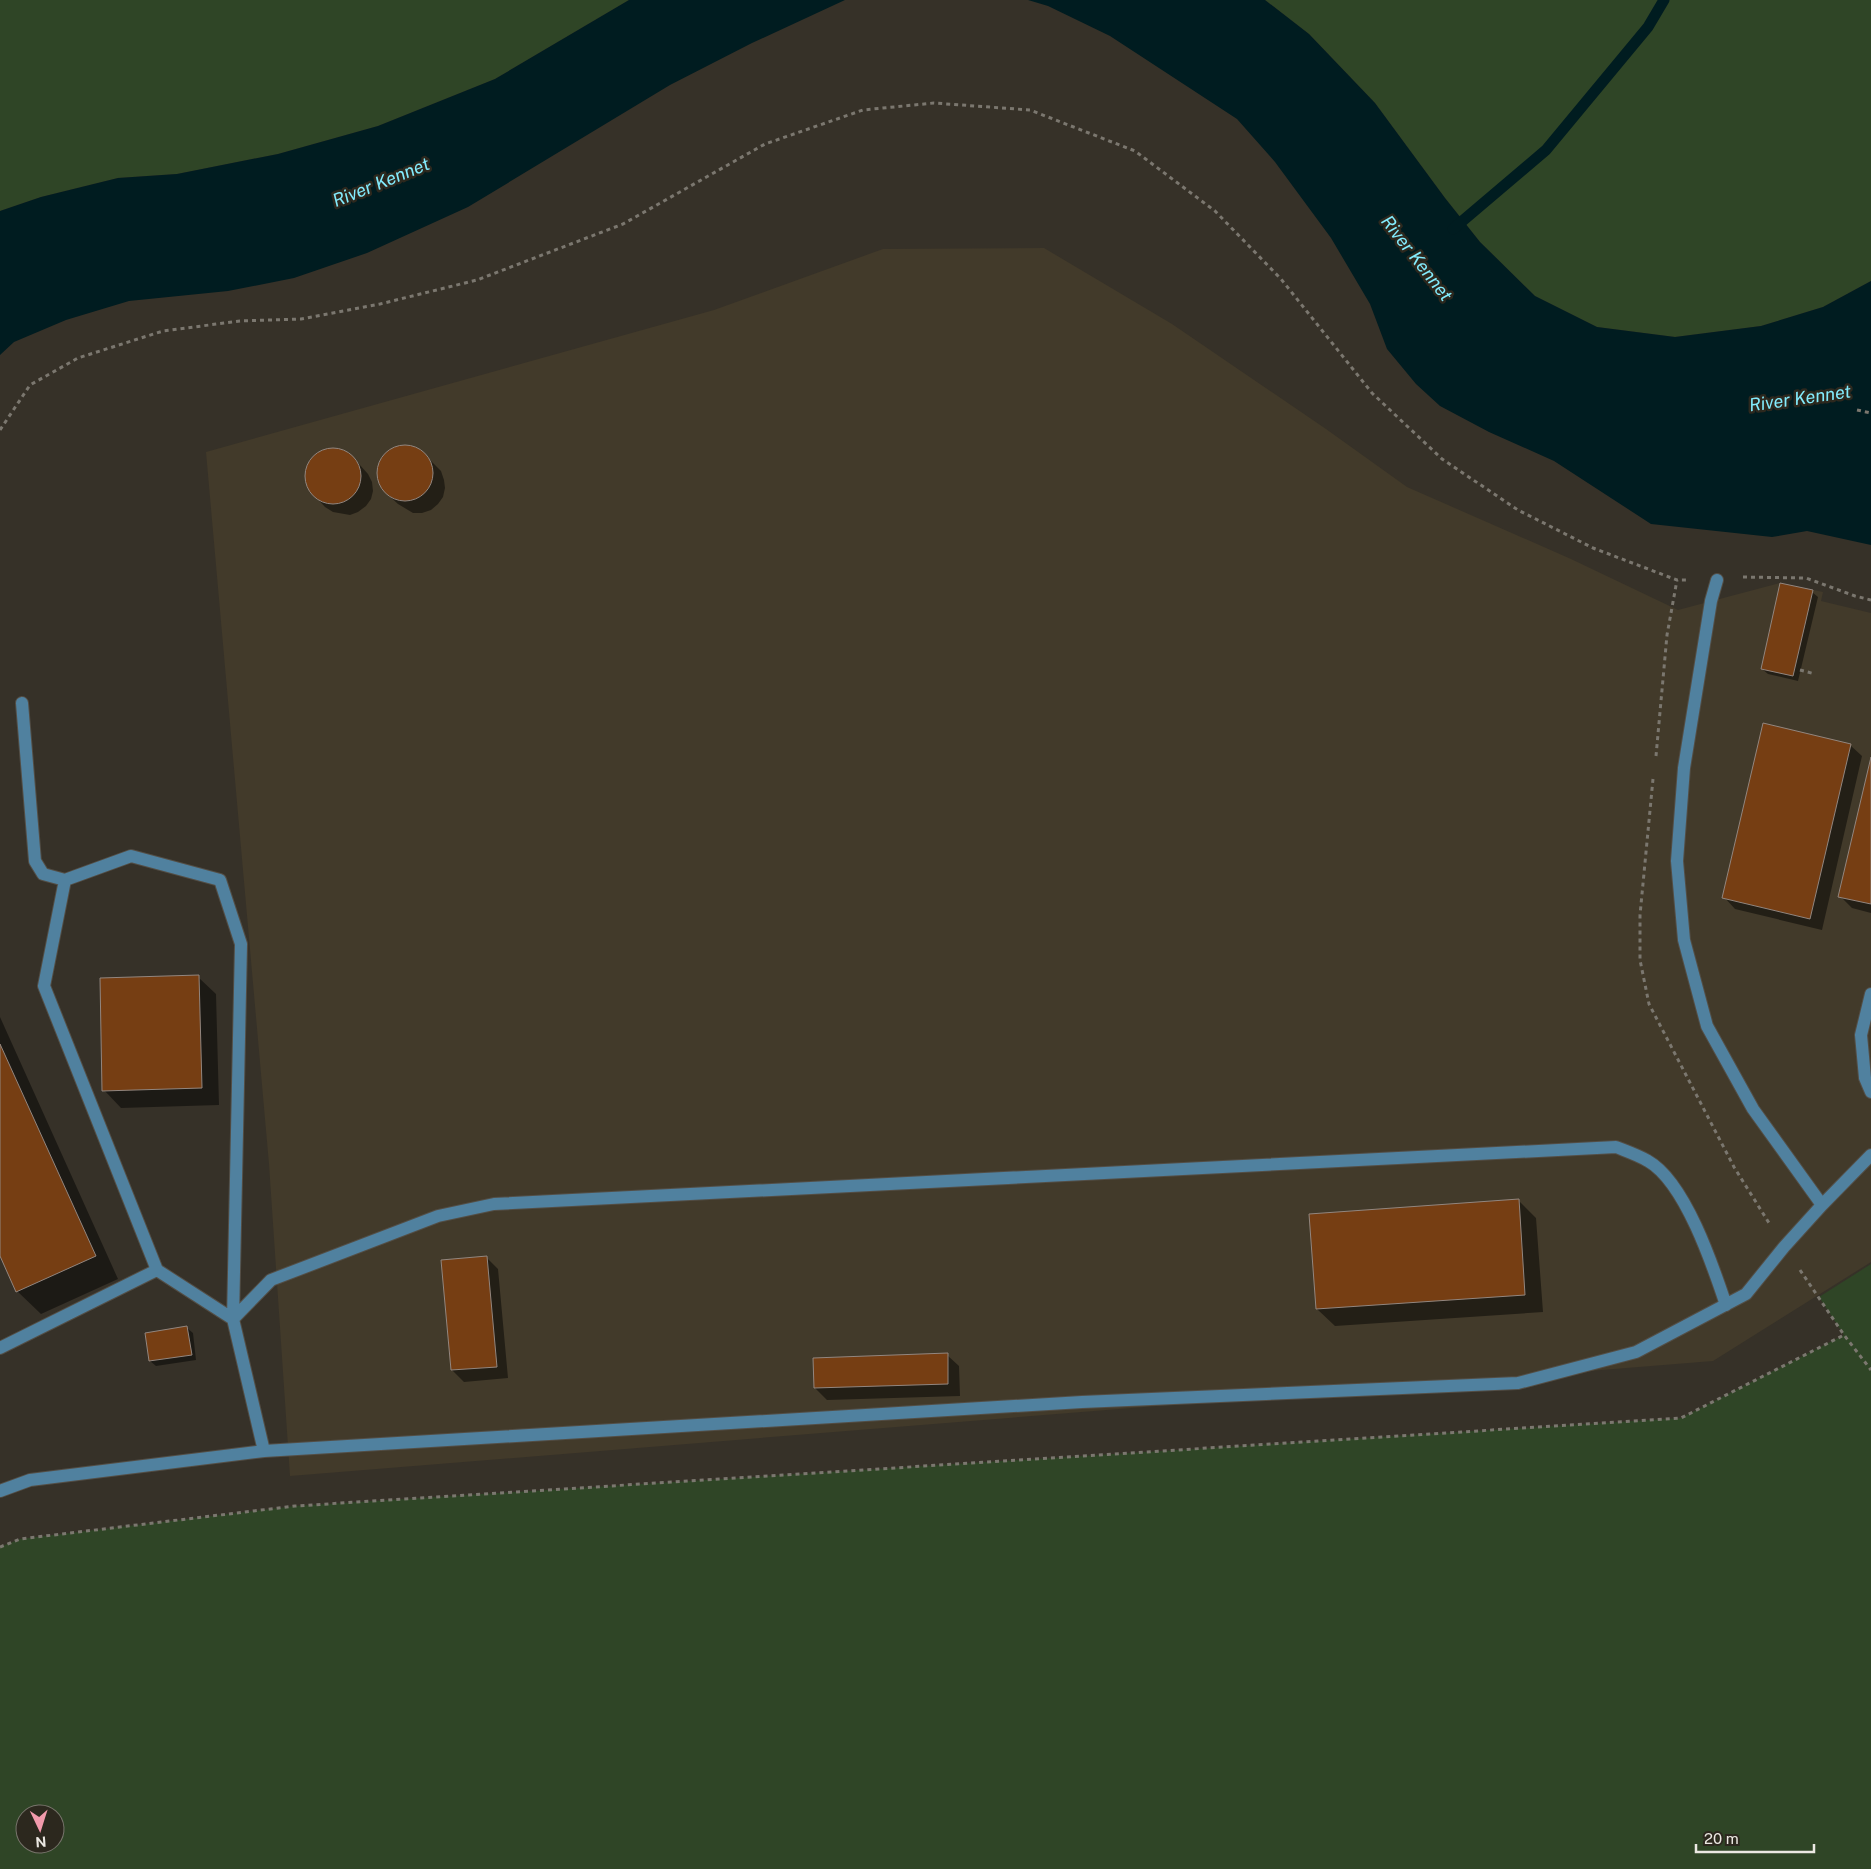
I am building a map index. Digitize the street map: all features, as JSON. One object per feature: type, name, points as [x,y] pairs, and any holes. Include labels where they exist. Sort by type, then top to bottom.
[{"type":"lane","points":[[1716,580],[1684,768],[1677,861],[1684,940],[1707,1026],[1753,1108],[1822,1205]]},
{"type":"lane","points":[[22,703],[35,861],[43,874],[65,880],[131,856],[220,880],[241,944],[233,1319],[264,1451]]},
{"type":"lane","points":[[65,880],[44,986],[157,1270],[233,1319]]},
{"type":"lane","points":[[1871,994],[1861,1034],[1865,1078],[1871,1092]]},
{"type":"lane","points":[[233,1319],[271,1280],[438,1216],[494,1204],[1616,1147],[1649,1161],[1674,1185],[1708,1252],[1726,1305]]},
{"type":"lane","points":[[0,1491],[30,1480],[264,1451],[1082,1402],[1518,1383],[1636,1352],[1746,1294],[1784,1247],[1871,1155]]},
{"type":"lane","points":[[0,1348],[157,1270]]},
{"type":"path","points":[[0,430],[30,385],[78,358],[163,331],[240,321],[301,319],[380,304],[477,280],[623,224],[765,144],[863,110],[934,103],[1030,110],[1134,151],[1215,211],[1281,279],[1372,393],[1442,459],[1518,510],[1593,548],[1677,580],[1716,580],[1750,576],[1806,578],[1871,600]]},
{"type":"path","points":[[1857,410],[1871,413]]},
{"type":"path","points":[[1800,670],[1815,674]]},
{"type":"path","points":[[1649,1004],[1734,1167],[1784,1247],[1844,1335],[1871,1370]]},
{"type":"path","points":[[0,1547],[20,1538],[295,1506],[1681,1418],[1844,1335]]},
{"type":"shaded area","points":[[1044,248],[1172,324],[1407,487],[1571,559],[1678,610],[1780,583],[1823,592],[1821,601],[1871,613],[1871,1262],[1713,1361],[290,1476],[269,1164],[206,452],[714,310],[883,249]]},
{"type":"green space","points":[[0,0],[629,0],[495,79],[378,126],[278,154],[177,174],[118,178],[41,197],[0,211]]},
{"type":"green space","points":[[1265,0],[1871,0],[1871,281],[1823,307],[1761,326],[1675,337],[1597,327],[1535,296],[1480,242],[1375,103],[1309,34]]},
{"type":"green space","points":[[1871,1264],[1871,1869],[0,1869],[0,1547],[20,1539],[295,1506],[1681,1418],[1844,1335],[1819,1297]]},
{"type":"water","name":"River Kennet","points":[[629,0],[845,0],[752,43],[670,85],[468,207],[367,253],[294,278],[228,291],[129,301],[66,320],[14,342],[0,355],[0,211],[41,197],[118,178],[177,174],[278,154],[378,126],[495,79]]},
{"type":"water","name":"River Kennet","points":[[1028,0],[1265,0],[1309,34],[1375,103],[1480,242],[1535,296],[1597,327],[1675,337],[1761,326],[1823,307],[1871,281],[1871,545],[1807,531],[1772,537],[1651,524],[1554,461],[1489,432],[1440,406],[1416,384],[1387,349],[1370,304],[1331,238],[1275,162],[1237,119],[1110,36],[1048,6]]},
{"type":"building","points":[[399,445],[411,445],[425,453],[433,467],[431,484],[425,493],[411,501],[399,501],[389,496],[382,489],[377,479],[377,467],[382,457],[389,450]]},
{"type":"building","points":[[327,448],[339,448],[353,456],[361,470],[359,487],[353,496],[339,504],[327,504],[317,499],[310,492],[305,482],[305,470],[310,460],[317,453]]},
{"type":"building","points":[[1780,583],[1813,590],[1793,676],[1761,669]]},
{"type":"building","points":[[1763,723],[1851,744],[1810,919],[1722,898]]},
{"type":"building","points":[[1871,757],[1871,904],[1838,897]]},
{"type":"building","points":[[199,975],[202,1088],[102,1091],[100,978]]},
{"type":"building","points":[[0,1044],[96,1256],[16,1292],[0,1256]]},
{"type":"building","points":[[1519,1199],[1525,1295],[1316,1309],[1309,1214]]},
{"type":"building","points":[[487,1256],[497,1367],[451,1370],[441,1260]]},
{"type":"building","points":[[187,1326],[192,1355],[149,1361],[145,1333]]},
{"type":"building","points":[[948,1353],[948,1384],[814,1388],[813,1358]]},
{"type":"waterway","points":[[1453,229],[1546,150],[1648,27],[1664,0]]}]
